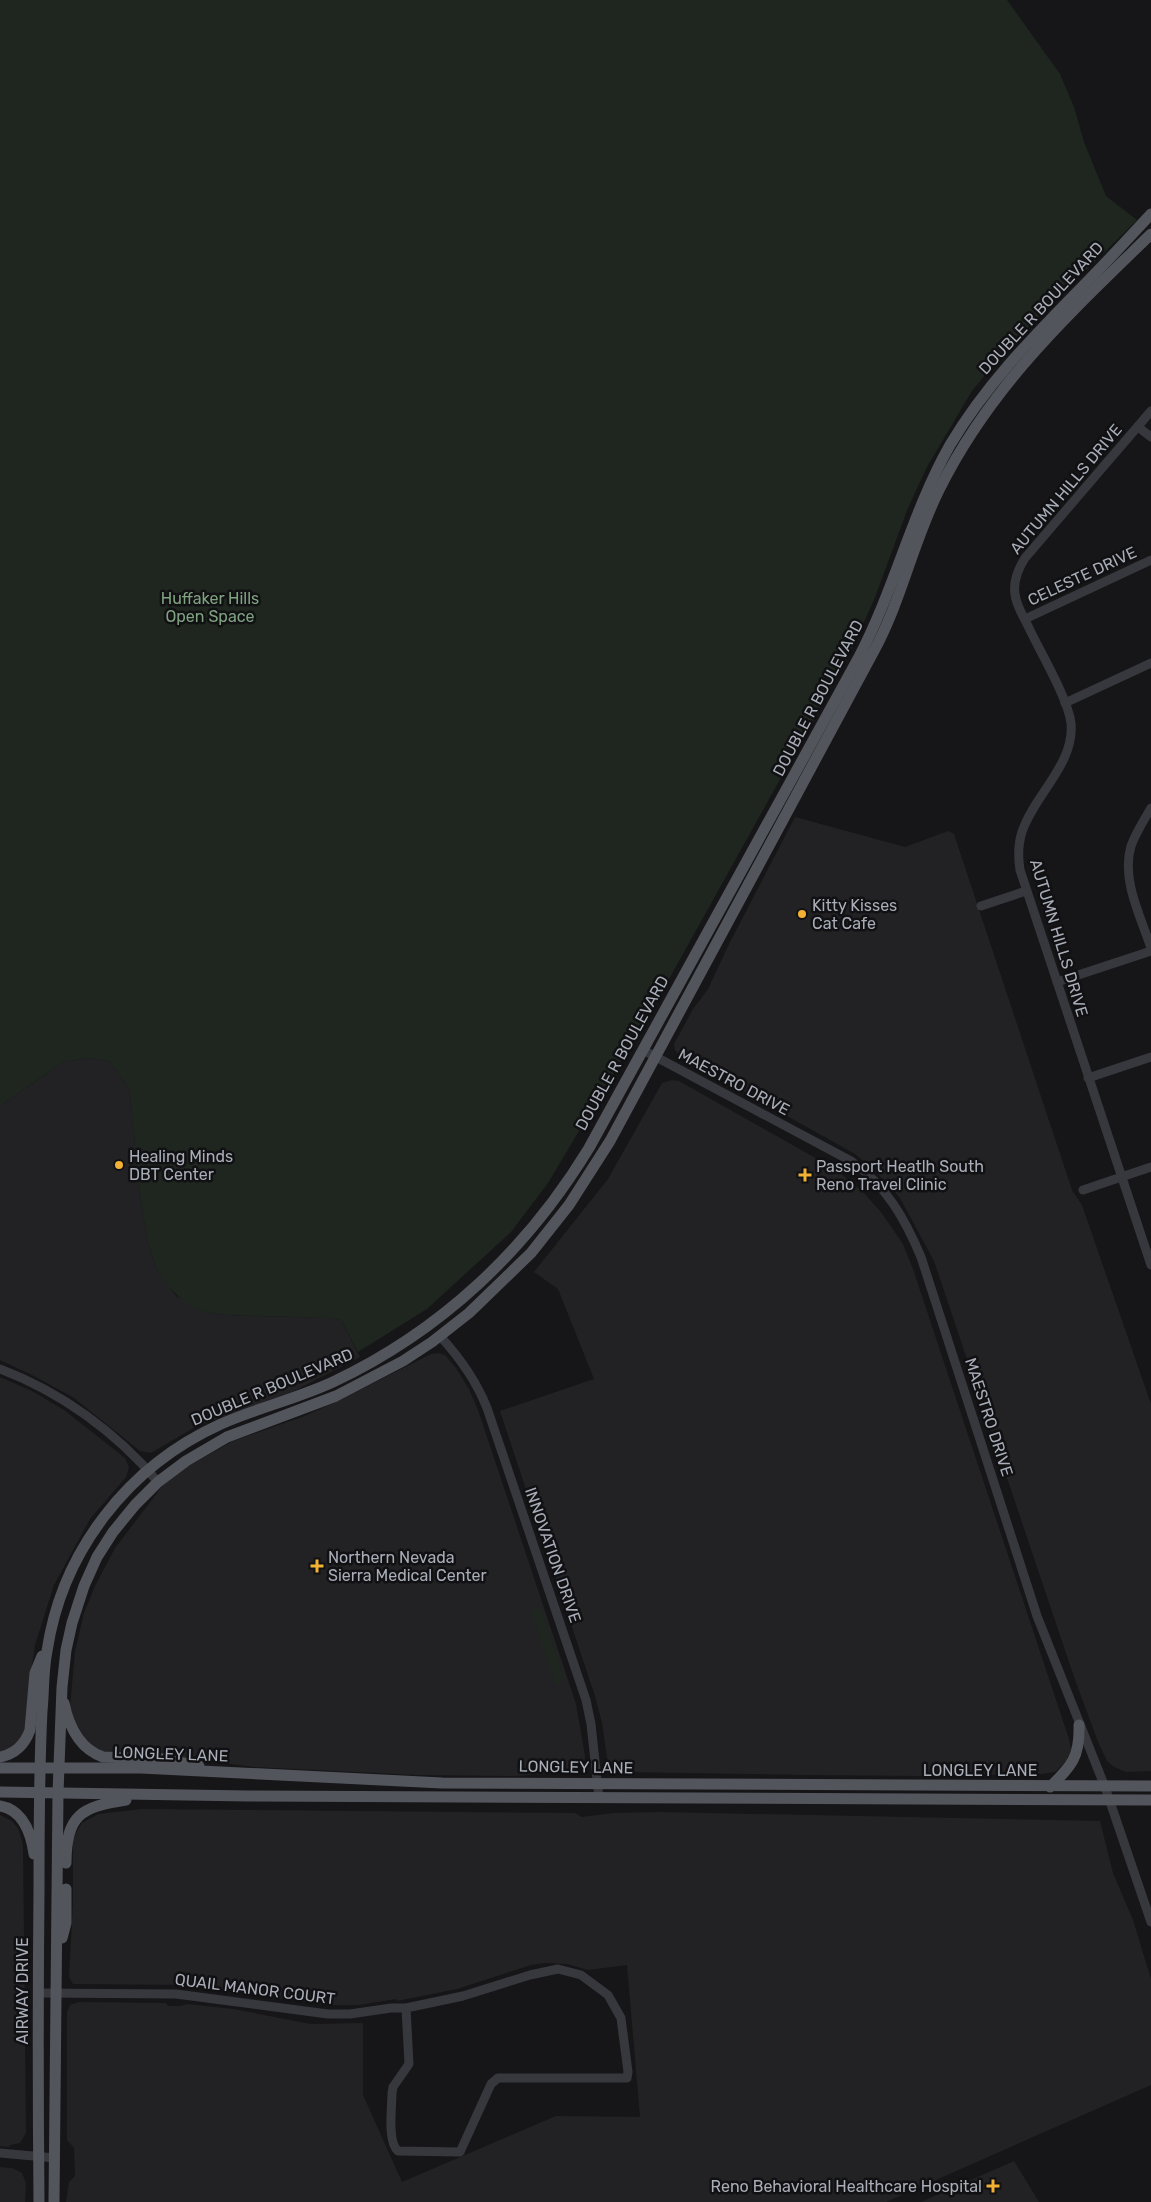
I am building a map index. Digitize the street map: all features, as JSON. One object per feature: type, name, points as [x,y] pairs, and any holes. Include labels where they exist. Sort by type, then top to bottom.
[{"type":"main road","name":"DOUBLE R BOULEVARD","points":[[39,1774],[45,1667],[49,1638],[65,1585],[88,1539],[119,1497],[148,1470],[182,1445],[212,1428],[305,1394],[354,1372],[406,1341],[457,1303],[512,1252],[560,1192],[588,1148],[869,638],[883,608],[922,502],[954,438],[1005,367],[1151,214]]},
{"type":"main road","name":"DOUBLE R BOULEVARD","points":[[58,1793],[62,1687],[68,1637],[89,1574],[113,1532],[135,1505],[158,1482],[186,1461],[213,1445],[243,1431],[306,1409],[356,1386],[403,1361],[440,1336],[495,1289],[531,1253],[558,1221],[610,1141],[884,632],[930,511],[967,439],[1017,371],[1051,333],[1151,234]]},
{"type":"main road","points":[[0,1757],[15,1751],[27,1738],[30,1730],[35,1673],[49,1638]]},
{"type":"main road","points":[[62,1687],[64,1704],[71,1725],[80,1742],[94,1754],[103,1757],[171,1760],[215,1771]]},
{"type":"main road","points":[[1050,1787],[1068,1769],[1075,1757],[1080,1742],[1079,1725]]},
{"type":"main road","name":"LONGLEY LANE","points":[[0,1768],[39,1774],[58,1768],[215,1771],[415,1782],[1050,1787],[1151,1786]]},
{"type":"main road","name":"AIRWAY DRIVE","points":[[39,1774],[39,2202]]},
{"type":"main road","name":"LONGLEY LANE","points":[[0,1792],[599,1798],[1151,1800]]},
{"type":"main road","points":[[54,2202],[58,1793]]},
{"type":"main road","points":[[57,1951],[66,1923],[67,1840],[69,1830],[74,1821],[90,1807],[162,1794]]},
{"type":"main road","points":[[0,1806],[20,1817],[30,1833],[39,1889]]},
{"type":"street","name":"AUTUMN HILLS DRIVE","points":[[1151,411],[1020,566],[1016,576],[1015,594],[1065,703],[1071,722],[1069,745],[1065,755],[1027,820],[1019,844],[1020,870],[1151,1265]]},
{"type":"street","points":[[1138,427],[1151,437]]},
{"type":"street","name":"CELESTE DRIVE","points":[[1025,619],[1151,560]]},
{"type":"street","points":[[1065,703],[1151,663]]},
{"type":"street","points":[[1056,982],[1151,949],[1130,886],[1128,874],[1131,848],[1135,836],[1151,808]]},
{"type":"street","points":[[981,906],[1026,891]]},
{"type":"street","name":"MAESTRO DRIVE","points":[[643,1050],[851,1161],[880,1185],[897,1208],[921,1257],[1037,1616],[1105,1787],[1151,1922]]},
{"type":"street","points":[[1088,1078],[1151,1057]]},
{"type":"street","points":[[1083,1190],[1151,1166]]},
{"type":"street","name":"INNOVATION DRIVE","points":[[440,1336],[464,1363],[487,1408],[586,1700],[591,1724],[599,1798]]},
{"type":"street","points":[[0,1369],[29,1381],[69,1404],[127,1448],[158,1482]]},
{"type":"street","name":"QUAIL MANOR COURT","points":[[38,1994],[127,1992],[176,1994],[328,2014],[350,2014],[406,2008],[463,1996],[530,1975],[558,1969],[581,1975],[608,1995],[621,2018],[628,2072],[626,2078],[498,2078],[491,2084],[460,2152],[398,2151],[394,2147],[392,2139],[392,2093],[393,2087],[409,2064],[406,2008]]},
{"type":"street","points":[[0,2153],[55,2158]]},
{"type":"shaded area","points":[[795,817],[905,847],[948,831],[954,834],[1072,1190],[1082,1205],[1151,1404],[1151,1771],[1126,1772],[1114,1767],[1107,1761],[1098,1742],[1074,1677],[934,1261],[900,1198],[875,1171],[855,1154],[680,1056],[675,1050],[674,1044],[693,1009],[708,989],[729,944]]},
{"type":"shaded area","points":[[87,1058],[109,1061],[129,1088],[141,1203],[147,1239],[157,1270],[176,1296],[205,1312],[226,1315],[341,1320],[360,1357],[294,1391],[197,1426],[151,1453],[140,1451],[74,1398],[0,1360],[0,1106],[63,1062]]},
{"type":"shaded area","points":[[672,1080],[679,1081],[835,1169],[863,1192],[881,1212],[903,1244],[913,1269],[1069,1739],[1071,1750],[1067,1760],[1055,1772],[1042,1774],[921,1776],[618,1772],[611,1769],[608,1764],[602,1723],[595,1696],[500,1411],[594,1379],[558,1289],[534,1272],[608,1179],[662,1083]]},
{"type":"shaded area","name":"Northern Nevada Sierra Medical Center","points":[[431,1354],[445,1355],[456,1368],[469,1389],[478,1410],[576,1704],[585,1756],[584,1763],[579,1769],[573,1772],[515,1776],[416,1775],[254,1767],[168,1756],[101,1753],[80,1735],[70,1707],[75,1651],[84,1613],[95,1586],[115,1548],[164,1484],[185,1468],[233,1441],[302,1417]]},
{"type":"shaded area","points":[[0,1377],[32,1391],[64,1410],[125,1458],[129,1467],[126,1477],[90,1519],[54,1585],[35,1645],[30,1681],[28,1719],[20,1742],[0,1755]]},
{"type":"shaded area","points":[[142,1809],[575,1813],[582,1817],[613,1813],[660,1812],[1100,1821],[1113,1873],[1133,1920],[1151,1979],[1151,2085],[886,2202],[66,2202],[69,2182],[75,2176],[74,2148],[67,2140],[67,2012],[70,2005],[79,2002],[166,2003],[168,2006],[187,2004],[234,2009],[310,2024],[363,2023],[363,2095],[402,2182],[556,2116],[640,2117],[627,1965],[588,1970],[567,1964],[545,1963],[531,1965],[457,1989],[397,2001],[396,1999],[359,2005],[324,2005],[190,1985],[73,1984],[69,1977],[73,1904],[73,1841],[82,1823],[98,1814]]},
{"type":"shaded area","points":[[0,1815],[12,1821],[19,1830],[23,1845],[26,2133],[20,2143],[10,2145],[9,2147],[0,2146]]},
{"type":"shaded area","name":"Reno Behavioral Healthcare Hospital","points":[[1014,2161],[1039,2202],[921,2202]]},
{"type":"shaded area","points":[[0,2167],[12,2168],[22,2173],[26,2183],[25,2202],[0,2202]]},
{"type":"green space","name":"Huffaker Hills Open Space","points":[[0,0],[1007,0],[1060,74],[1074,107],[1084,142],[1106,196],[1137,220],[1006,349],[972,391],[927,467],[908,508],[874,600],[847,659],[639,1033],[548,1183],[511,1232],[427,1309],[358,1352],[341,1320],[226,1315],[205,1312],[187,1305],[168,1286],[157,1270],[147,1239],[141,1203],[129,1088],[109,1061],[87,1058],[63,1062],[0,1106]]},
{"type":"green space","points":[[541,1607],[563,1676],[560,1685],[556,1686],[531,1611]]},
{"type":"place","name":"Kitty Kisses Cat Cafe","points":[[802,914]]},
{"type":"place","name":"Healing Minds DBT Center","points":[[119,1165]]},
{"type":"place","name":"Passport Heatlh South Reno Travel Clinic","points":[[805,1175]]},
{"type":"place","name":"Northern Nevada Sierra Medical Center","points":[[317,1566]]},
{"type":"place","name":"Reno Behavioral Healthcare Hospital","points":[[993,2186]]}]
